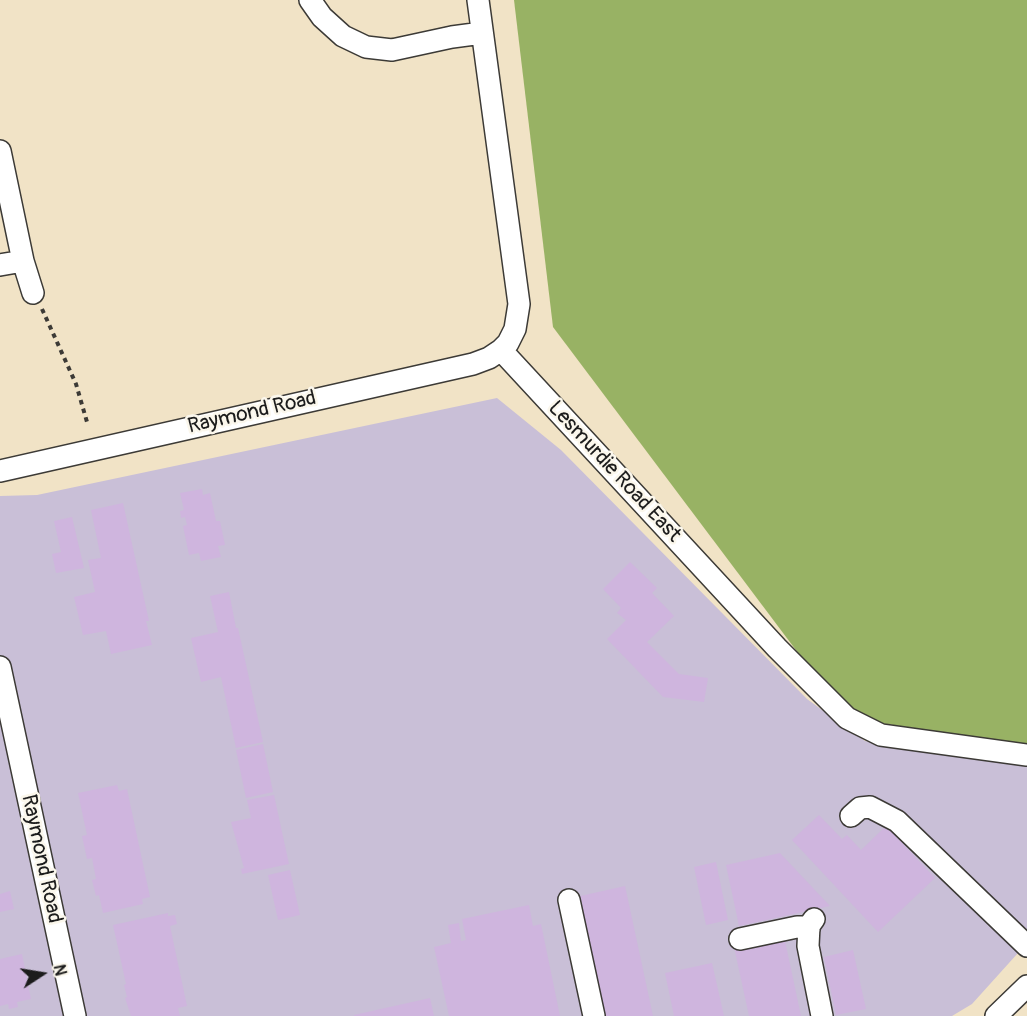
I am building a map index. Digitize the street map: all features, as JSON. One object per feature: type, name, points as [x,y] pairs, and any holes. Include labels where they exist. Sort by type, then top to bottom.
[{"type":"street","points":[[310,0],[322,17],[343,36],[366,47],[392,50],[482,33]]},
{"type":"street","points":[[478,0],[519,309],[513,335],[501,350]]},
{"type":"street","points":[[0,151],[23,261],[33,292]]},
{"type":"street","points":[[0,266],[23,261]]},
{"type":"street","name":"Raymond Road","points":[[0,471],[473,364],[501,350]]},
{"type":"street","name":"Lesmurdie Road East","points":[[501,350],[777,648],[847,718],[881,735],[1027,755]]},
{"type":"street","name":"Raymond Road","points":[[1,676],[75,1016]]},
{"type":"street","points":[[851,816],[860,808],[870,807],[897,820],[1027,946]]},
{"type":"street","points":[[569,900],[594,1016]]},
{"type":"street","points":[[740,939],[811,925],[808,946],[822,1016]]},
{"type":"street","points":[[996,1016],[1027,986]]},
{"type":"path","points":[[33,292],[76,384],[87,422]]},
{"type":"shaded area","points":[[497,398],[561,450],[807,699],[865,741],[1027,764],[1027,943],[972,1004],[952,1016],[0,1016],[0,496],[37,495]]},
{"type":"green space","points":[[514,0],[1027,0],[1027,745],[847,718],[553,327]]},
{"type":"building","points":[[202,489],[203,495],[210,493],[216,521],[220,521],[225,545],[218,546],[221,557],[201,561],[199,553],[189,555],[183,526],[187,525],[185,517],[181,518],[180,511],[184,510],[180,493]]},
{"type":"building","points":[[123,503],[149,621],[146,621],[152,645],[111,654],[106,631],[83,635],[74,597],[95,592],[88,560],[101,558],[91,510]]},
{"type":"building","points":[[72,517],[84,568],[56,573],[52,554],[61,552],[54,521]]},
{"type":"building","points":[[630,562],[657,588],[652,593],[674,616],[647,642],[679,674],[708,678],[704,702],[663,697],[607,639],[626,620],[617,613],[621,608],[603,589]]},
{"type":"building","points":[[229,592],[263,742],[236,748],[221,677],[201,682],[191,638],[218,632],[210,596]]},
{"type":"building","points":[[263,744],[273,792],[246,798],[236,750]]},
{"type":"building","points":[[117,785],[119,791],[127,789],[150,897],[142,899],[143,904],[103,913],[99,895],[96,896],[92,880],[96,879],[92,858],[87,859],[82,836],[87,835],[78,793]]},
{"type":"building","points":[[274,795],[289,864],[242,874],[241,869],[244,868],[231,822],[251,818],[247,800]]},
{"type":"building","points":[[819,815],[842,839],[847,835],[861,850],[886,826],[935,878],[878,932],[792,840]]},
{"type":"building","points":[[780,853],[830,906],[739,926],[726,865]]},
{"type":"building","points":[[716,862],[728,920],[706,925],[694,867]]},
{"type":"building","points":[[290,870],[300,915],[278,920],[268,875]]},
{"type":"building","points":[[625,886],[653,1016],[602,1016],[576,897]]},
{"type":"building","points":[[10,891],[14,909],[0,912],[0,894]]},
{"type":"building","points":[[529,905],[533,926],[541,924],[560,1016],[449,1016],[434,947],[451,943],[448,925],[459,923],[461,941],[466,940],[462,919]]},
{"type":"building","points":[[168,913],[168,916],[175,915],[177,924],[170,926],[187,1006],[178,1008],[180,1016],[131,1016],[125,998],[127,997],[124,985],[126,984],[113,925]]},
{"type":"building","points":[[784,936],[801,1016],[749,1016],[734,947]]},
{"type":"building","points":[[853,950],[866,1009],[836,1015],[824,957]]},
{"type":"building","points":[[22,954],[31,999],[17,1002],[18,1007],[9,1009],[8,1004],[0,1006],[0,959]]},
{"type":"building","points":[[712,963],[724,1016],[674,1016],[665,973]]},
{"type":"building","points":[[430,998],[434,1016],[354,1016],[354,1015]]}]
